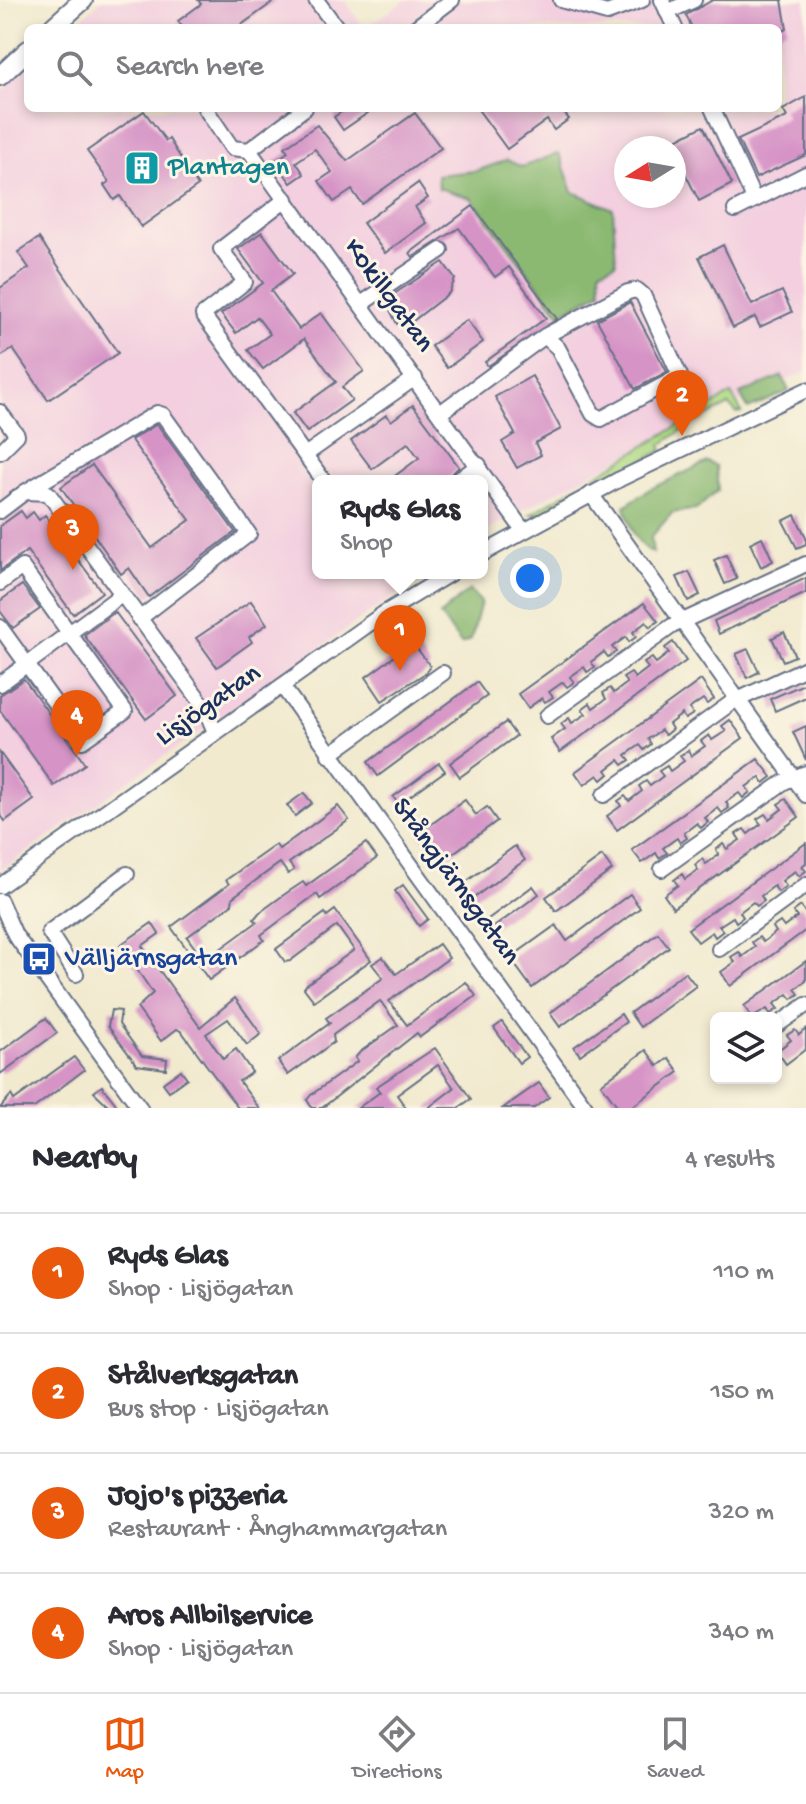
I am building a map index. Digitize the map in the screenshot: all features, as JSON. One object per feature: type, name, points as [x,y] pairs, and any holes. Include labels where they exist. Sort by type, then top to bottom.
[{"type":"main road","points":[[56,24],[83,0]]},
{"type":"main road","points":[[0,76],[24,54]]},
{"type":"street","points":[[316,0],[334,24]]},
{"type":"street","points":[[420,24],[452,0]]},
{"type":"street","points":[[561,0],[607,13],[642,0]]},
{"type":"street","points":[[673,24],[664,6],[694,0]]},
{"type":"street","name":"Kokillgatan","points":[[208,112],[232,148],[249,150],[486,475]]},
{"type":"street","points":[[249,150],[300,112]]},
{"type":"street","points":[[714,112],[754,199]]},
{"type":"street","points":[[735,210],[806,174]]},
{"type":"street","points":[[286,199],[221,249],[245,282],[203,315],[320,475]]},
{"type":"street","points":[[361,304],[441,250]]},
{"type":"street","points":[[440,413],[545,336],[608,300],[637,290],[643,295],[680,376],[601,419],[593,414],[558,348],[545,336]]},
{"type":"street","points":[[305,455],[415,378]]},
{"type":"street","points":[[488,550],[591,494],[806,390]]},
{"type":"street","points":[[0,412],[17,435],[0,452]]},
{"type":"street","points":[[1,508],[127,428],[157,413],[163,415],[249,534],[139,619]]},
{"type":"street","points":[[465,475],[479,465]]},
{"type":"street","name":"Kokillgatan","points":[[488,478],[523,530]]},
{"type":"street","points":[[25,492],[48,493],[204,706],[217,712],[221,729]]},
{"type":"street","points":[[591,494],[738,700],[800,776],[806,795]]},
{"type":"street","points":[[547,716],[682,622],[806,564]]},
{"type":"street","points":[[0,583],[22,567],[125,711],[82,741],[0,627]]},
{"type":"street","name":"Lisjögatan","points":[[0,886],[383,614],[441,579]]},
{"type":"street","points":[[0,684],[121,595]]},
{"type":"street","points":[[604,795],[738,700],[806,668]]},
{"type":"street","points":[[329,755],[443,673]]},
{"type":"street","name":"Stångjärnsgatan","points":[[282,686],[586,1108]]},
{"type":"street","points":[[662,869],[800,776]]},
{"type":"street","points":[[76,974],[49,932],[127,874]]},
{"type":"street","points":[[719,949],[806,885]]},
{"type":"street","points":[[0,901],[15,935],[140,1108]]},
{"type":"street","points":[[0,922],[15,935]]},
{"type":"street","points":[[782,1022],[806,1005]]},
{"type":"shaded area","points":[[102,0],[345,0],[361,24],[75,24]]},
{"type":"shaded area","points":[[405,0],[806,0],[806,372],[639,448],[488,531],[488,475],[312,475],[312,579],[418,579],[0,871],[0,94],[24,70],[24,112],[782,112],[782,24],[372,24]]},
{"type":"green space","points":[[559,153],[573,192],[613,209],[616,263],[600,270],[601,291],[560,314],[471,198],[438,188],[437,175],[476,171],[507,160],[522,167]]},
{"type":"green space","points":[[782,376],[789,391],[748,409],[740,394]]},
{"type":"green space","points":[[731,394],[742,412],[737,413],[729,405],[688,426],[686,422]]},
{"type":"green space","points":[[683,423],[685,428],[661,445],[663,450],[542,514],[531,514]]},
{"type":"green space","points":[[707,462],[716,466],[718,490],[697,509],[672,513],[651,537],[653,553],[641,544],[634,533],[625,506],[648,490]]},
{"type":"green space","points":[[469,590],[481,602],[471,640],[461,644],[440,615]]},
{"type":"building","points":[[198,0],[276,0],[243,24],[180,24],[178,21],[201,4]]},
{"type":"building","points":[[713,0],[782,0],[787,29],[782,31],[782,24],[690,24],[686,15]]},
{"type":"building","points":[[806,97],[806,155],[756,178],[738,140],[787,117],[783,110]]},
{"type":"building","name":"Plantagen","points":[[145,112],[166,141],[169,139],[198,186],[141,227],[120,196],[114,200],[104,185],[109,182],[87,151]]},
{"type":"building","points":[[341,112],[369,112],[343,130],[334,117]]},
{"type":"building","points":[[480,112],[563,112],[569,119],[554,130],[547,120],[507,149]]},
{"type":"building","points":[[415,113],[441,148],[362,204],[352,190],[334,202],[319,181],[332,172],[315,149],[296,162],[304,174],[291,183],[275,161],[288,152],[285,147],[317,125],[347,161]]},
{"type":"building","points":[[703,126],[732,184],[699,201],[686,175],[686,136],[684,136]]},
{"type":"building","points":[[418,183],[428,198],[415,207],[426,223],[385,253],[363,223]]},
{"type":"building","points":[[473,206],[557,319],[488,366],[485,362],[546,318],[509,267],[495,277],[459,228],[413,257],[410,253]]},
{"type":"building","points":[[262,232],[293,274],[271,291],[299,329],[321,313],[364,371],[342,387],[352,400],[307,432],[293,413],[336,382],[304,339],[263,369],[248,350],[270,334],[257,317],[236,333],[221,314],[263,283],[238,249]]},
{"type":"building","points":[[39,238],[118,353],[48,400],[13,349],[0,357],[0,288],[29,268],[18,252]]},
{"type":"building","points":[[723,245],[752,305],[782,291],[792,312],[760,327],[755,317],[733,328],[699,257]]},
{"type":"building","points":[[443,262],[455,279],[449,293],[405,327],[401,322],[397,324],[385,300]]},
{"type":"building","points":[[630,302],[667,372],[635,389],[597,320]]},
{"type":"building","points":[[467,320],[483,342],[447,368],[431,346]]},
{"type":"building","points":[[532,376],[561,429],[535,443],[541,455],[517,468],[502,442],[515,434],[495,397]]},
{"type":"building","points":[[413,405],[459,467],[451,475],[396,475],[419,458],[408,443],[372,469],[351,441],[386,415],[391,421]]},
{"type":"building","points":[[157,424],[235,532],[149,597],[129,568],[121,574],[61,487],[92,465],[152,548],[190,520],[131,440]]},
{"type":"building","points":[[21,511],[26,518],[33,512],[39,520],[45,515],[102,592],[73,614],[27,551],[0,571],[0,526]]},
{"type":"building","points":[[795,515],[806,537],[806,544],[797,548],[783,521]]},
{"type":"building","points":[[762,537],[773,561],[761,567],[750,543]]},
{"type":"building","points":[[726,555],[737,579],[725,584],[714,560]]},
{"type":"building","points":[[689,572],[700,595],[688,601],[677,577]]},
{"type":"building","points":[[806,578],[806,593],[719,634],[714,621]]},
{"type":"building","points":[[22,585],[40,609],[13,628],[0,611],[0,601]]},
{"type":"building","points":[[251,601],[267,624],[249,637],[252,642],[217,667],[196,638]]},
{"type":"building","points":[[644,603],[658,621],[650,627],[646,622],[633,632],[636,637],[629,642],[626,637],[612,647],[616,652],[608,657],[604,652],[591,662],[595,667],[587,672],[584,667],[570,677],[574,682],[567,687],[563,682],[549,692],[553,697],[545,702],[542,698],[528,708],[518,694]]},
{"type":"building","points":[[115,612],[177,696],[146,719],[84,635]]},
{"type":"building","points":[[784,632],[795,656],[783,661],[772,638]]},
{"type":"building","points":[[673,642],[686,661],[560,752],[551,739],[565,729],[561,724],[569,718],[572,723],[586,714],[582,709],[590,703],[593,708],[606,699],[603,693],[610,688],[614,693],[627,683],[623,678],[631,673],[635,678],[648,668],[644,663],[652,658],[656,663],[669,653],[665,648]]},
{"type":"building","points":[[413,643],[430,666],[427,672],[382,701],[366,677]]},
{"type":"building","points":[[748,649],[759,672],[747,678],[736,654]]},
{"type":"building","points":[[24,679],[85,764],[54,786],[0,710],[0,695]]},
{"type":"building","points":[[701,680],[714,699],[707,704],[703,699],[689,709],[693,714],[685,719],[682,714],[669,724],[672,729],[665,735],[661,730],[648,739],[651,744],[644,750],[640,745],[626,755],[630,760],[623,765],[619,760],[606,770],[609,774],[602,780],[598,775],[584,785],[575,772]]},
{"type":"building","points":[[477,682],[487,696],[378,776],[368,762]]},
{"type":"building","points":[[806,683],[806,697],[775,711],[770,699]]},
{"type":"building","points":[[730,720],[743,738],[617,830],[607,816],[621,806],[618,801],[625,796],[629,801],[642,791],[639,786],[646,781],[650,786],[663,776],[659,771],[667,766],[670,771],[684,761],[680,756],[688,750],[691,756],[705,746],[701,741],[709,735],[712,740],[726,731],[722,726]]},
{"type":"building","points":[[506,722],[516,736],[460,777],[450,763]]},
{"type":"building","points":[[806,726],[806,760],[793,732]]},
{"type":"building","points":[[0,753],[34,800],[5,821],[0,814]]},
{"type":"building","points":[[758,759],[772,777],[764,783],[760,777],[746,787],[750,792],[743,798],[739,793],[726,802],[729,808],[722,813],[718,808],[705,818],[708,822],[701,828],[697,823],[684,833],[687,838],[680,843],[677,838],[663,848],[667,853],[659,858],[656,853],[642,863],[632,850]]},
{"type":"building","points":[[439,763],[445,771],[399,804],[393,797]]},
{"type":"building","points":[[304,793],[312,803],[295,816],[287,805]]},
{"type":"building","points":[[786,799],[799,817],[673,908],[664,895],[678,885],[674,880],[682,874],[685,879],[698,870],[695,865],[702,859],[706,864],[719,855],[716,850],[723,844],[727,849],[740,840],[736,834],[744,829],[748,834],[761,824],[757,819],[765,814],[769,819],[782,809],[778,804]]},
{"type":"building","points":[[465,800],[476,815],[487,807],[497,821],[441,862],[419,833]]},
{"type":"building","points":[[338,806],[349,820],[289,863],[294,870],[288,874],[280,863],[233,897],[232,904],[187,937],[195,948],[189,952],[171,927],[229,884],[226,880],[276,845],[279,849]]},
{"type":"building","points":[[366,843],[377,858],[320,899],[317,894],[308,900],[261,935],[264,940],[209,980],[191,955],[196,951],[204,961],[257,922],[254,919],[259,913],[285,894],[303,882],[306,886]]},
{"type":"building","points":[[806,843],[806,863],[802,866],[806,871],[799,876],[795,871],[782,881],[786,886],[778,892],[774,886],[761,896],[764,901],[757,906],[753,902],[740,912],[743,917],[736,922],[733,917],[719,926],[723,931],[715,937],[712,932],[698,942],[688,929]]},
{"type":"building","points":[[515,846],[525,860],[469,901],[459,887]]},
{"type":"building","points":[[602,856],[612,870],[556,911],[546,897]]},
{"type":"building","points":[[403,885],[428,919],[419,926],[395,891]]},
{"type":"building","points":[[533,886],[539,894],[490,930],[484,922]]},
{"type":"building","points":[[630,894],[640,908],[532,988],[510,958],[556,925],[567,941]]},
{"type":"building","points":[[801,906],[806,914],[806,930],[730,986],[721,972],[735,962],[731,957],[739,952],[742,957],[755,947],[752,942],[759,937],[763,942],[776,932],[773,927],[780,922],[784,927],[797,917],[793,912]]},
{"type":"building","points":[[335,910],[371,960],[314,1001],[304,988],[307,984],[354,950],[337,926],[290,961],[285,962],[276,949],[325,913],[327,916]]},
{"type":"building","points":[[152,923],[159,934],[142,946],[200,1027],[235,998],[261,1034],[247,1045],[228,1019],[206,1034],[223,1059],[236,1049],[252,1072],[239,1081],[259,1108],[238,1108],[182,1032],[177,1029],[161,1041],[137,1008],[153,993],[120,945]]},
{"type":"building","points":[[658,933],[669,947],[560,1027],[550,1013]]},
{"type":"building","points":[[439,944],[449,958],[389,1001],[407,1025],[466,982],[476,996],[420,1037],[417,1033],[322,1108],[312,1108],[307,1100],[311,1095],[358,1061],[355,1058],[360,1052],[398,1025],[380,1001],[333,1035],[334,1042],[288,1075],[278,1061],[330,1023],[326,1018],[383,978],[372,964],[383,957],[396,974]]},
{"type":"building","points":[[806,961],[806,981],[795,989],[799,994],[792,999],[788,994],[774,1004],[778,1009],[773,1012],[767,1009],[748,1012],[744,1006]]},
{"type":"building","points":[[685,972],[696,986],[640,1027],[630,1013]]},
{"type":"building","points":[[111,1010],[121,1011],[119,1024],[142,1056],[167,1059],[166,1069],[137,1065],[108,1026]]},
{"type":"building","points":[[621,1014],[626,1022],[580,1055],[574,1047]]},
{"type":"building","points":[[46,1018],[57,1033],[0,1074],[0,1052]]},
{"type":"building","points":[[502,1022],[527,1057],[519,1063],[494,1028]]},
{"type":"building","points":[[806,1029],[806,1049],[786,1064],[782,1058],[782,1047],[791,1040],[787,1035],[795,1030],[799,1035]]},
{"type":"building","points":[[435,1048],[471,1099],[458,1108],[428,1108],[454,1088],[438,1065],[397,1095],[406,1108],[358,1108],[380,1092],[376,1087]]},
{"type":"building","points":[[646,1050],[658,1066],[669,1058],[679,1072],[630,1108],[619,1108],[601,1084]]},
{"type":"building","points":[[74,1057],[84,1070],[34,1108],[0,1108],[11,1095],[14,1100]]},
{"type":"building","points":[[181,1070],[187,1078],[169,1091],[163,1083]]},
{"type":"building","points":[[539,1083],[549,1097],[534,1108],[503,1108]]},
{"type":"building","points":[[102,1086],[116,1104],[111,1108],[94,1092]]},
{"type":"place","name":"Plantagen","points":[[142,168]]},
{"type":"place","name":"Stålverksgatan","points":[[682,436]]},
{"type":"place","name":"Jojo's pizzeria","points":[[73,570]]},
{"type":"place","name":"Ryds Glas","points":[[400,671]]},
{"type":"place","name":"Aros Allbilservice","points":[[77,756]]},
{"type":"place","name":"Välljärnsgatan","points":[[39,959]]}]
